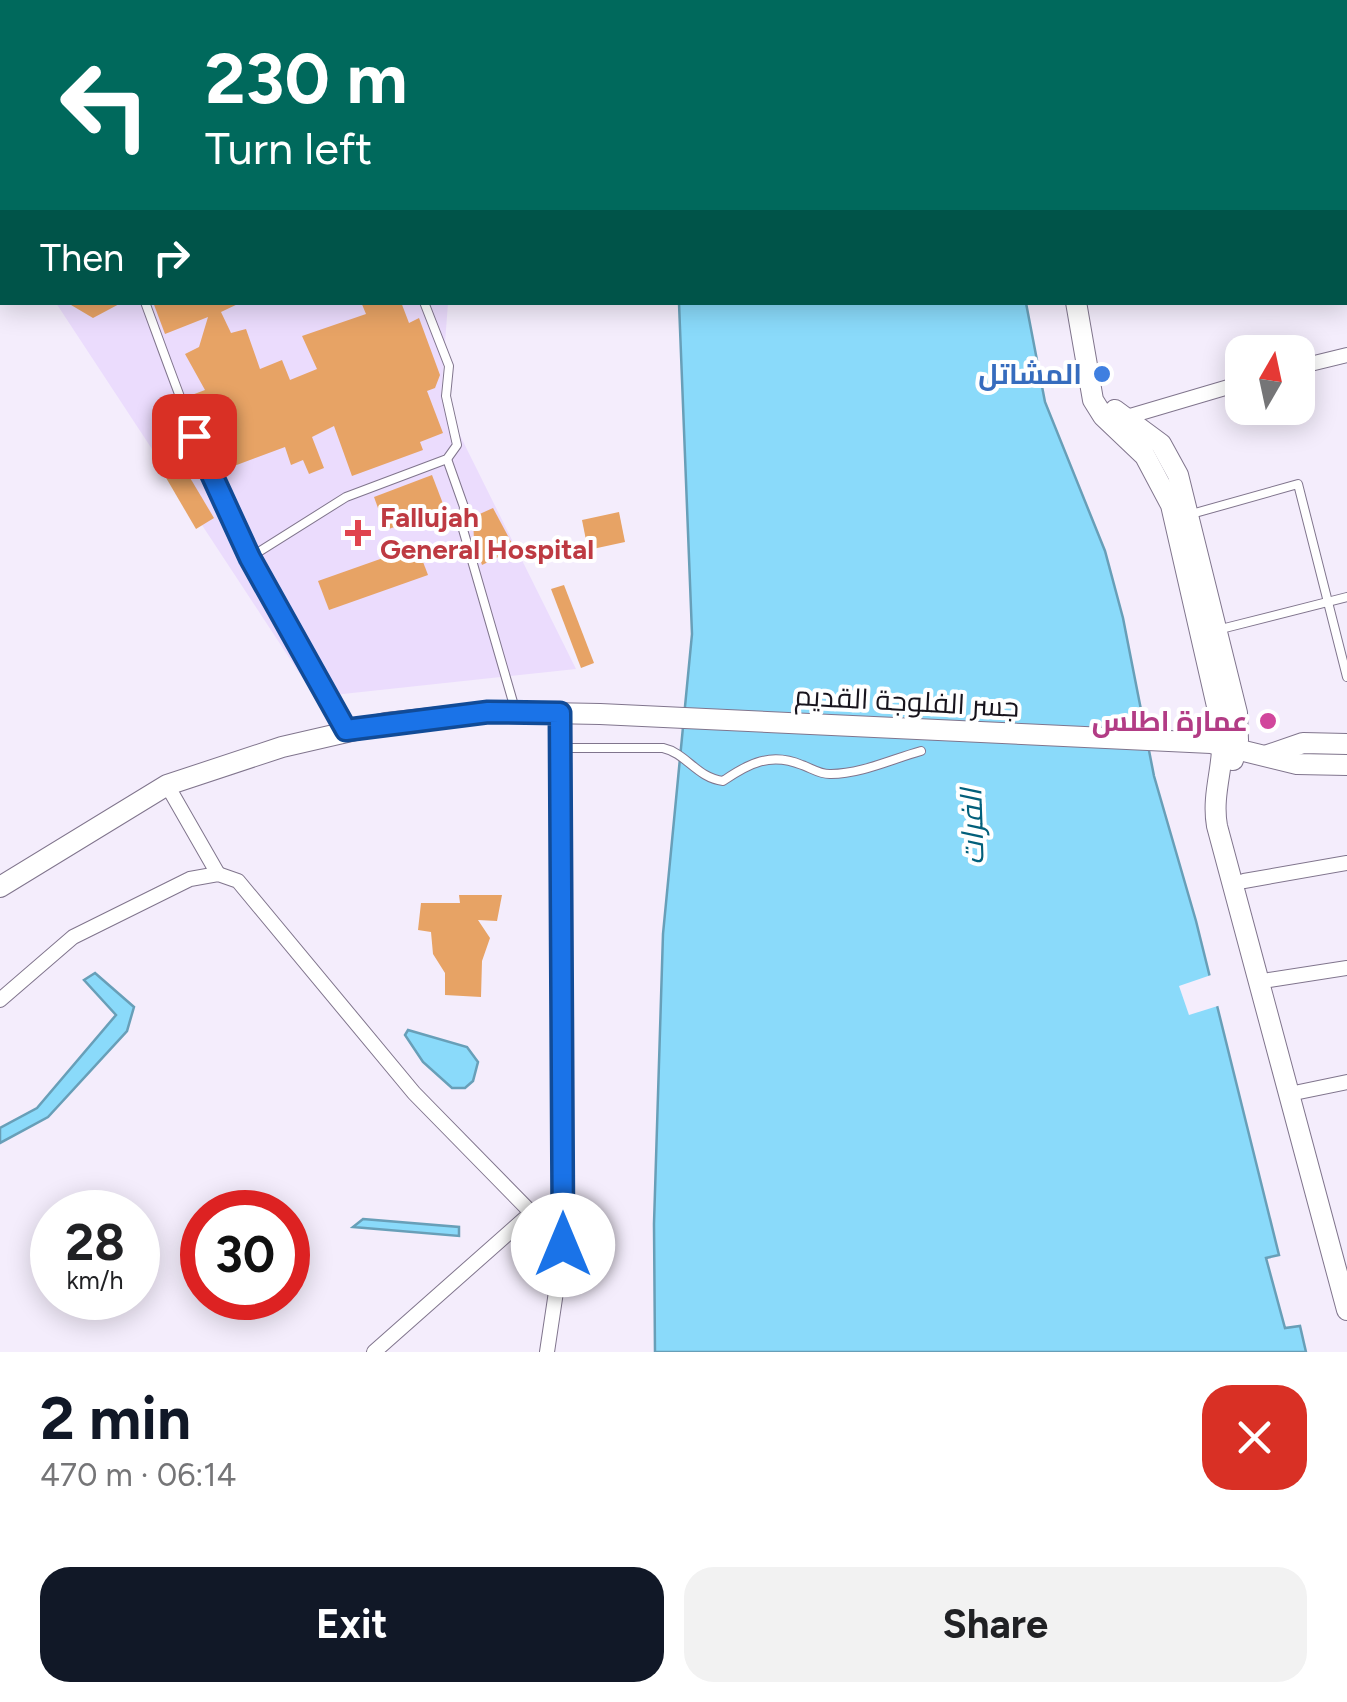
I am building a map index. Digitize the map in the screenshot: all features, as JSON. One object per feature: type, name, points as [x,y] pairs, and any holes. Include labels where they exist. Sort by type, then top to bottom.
[{"type":"street","points":[[1076,305],[1090,390],[1145,456],[1172,505],[1224,747],[1224,804],[1347,1270]]},
{"type":"street","points":[[1088,305],[1100,375],[1116,420],[1150,434],[1169,456],[1188,515],[1237,713],[1224,747],[1215,792],[1217,826],[1347,1310]]},
{"type":"street","points":[[1315,363],[1347,355]]},
{"type":"street","points":[[1116,420],[1225,388]]},
{"type":"street","name":"جسر الفلوجة القديم","points":[[0,887],[167,785],[221,765],[346,730],[386,723],[516,712],[600,714],[1224,747],[1297,764],[1347,765]]},
{"type":"street","points":[[547,1352],[563,1245],[560,713]]},
{"type":"street","points":[[1266,756],[1302,743],[1347,744]]},
{"type":"street","points":[[167,785],[218,874]]},
{"type":"street","points":[[1244,881],[1347,863]]},
{"type":"street","points":[[0,1000],[73,937],[190,879],[218,874],[238,881],[414,1093],[563,1245]]},
{"type":"street","points":[[1269,980],[1347,968]]},
{"type":"street","points":[[1299,1092],[1347,1082]]},
{"type":"street","points":[[374,1352],[531,1212]]},
{"type":"lane","points":[[146,305],[207,469],[250,558],[346,730]]},
{"type":"lane","points":[[250,558],[346,497],[447,459],[457,445],[446,396],[449,366],[425,305]]},
{"type":"lane","points":[[447,459],[464,506],[462,526],[516,712]]},
{"type":"lane","points":[[1188,515],[1298,484],[1347,677]]},
{"type":"lane","points":[[1216,630],[1347,597]]},
{"type":"lane","points":[[560,748],[664,748],[710,779],[723,781],[746,765],[770,758],[787,759],[826,775],[854,772],[922,751]]},
{"type":"shaded area","name":"Fallujah General Hospital","points":[[57,305],[448,305],[441,397],[576,669],[315,697]]},
{"type":"water","name":"الفرات","points":[[679,305],[1026,305],[1045,402],[1105,551],[1123,618],[1154,776],[1196,921],[1279,1255],[1266,1258],[1285,1328],[1300,1326],[1306,1352],[655,1352],[654,1224],[663,934],[692,634]]},
{"type":"water","points":[[95,973],[134,1007],[127,1031],[48,1117],[0,1143],[0,1128],[37,1108],[116,1015],[84,980]]},
{"type":"water","points":[[408,1030],[467,1047],[478,1062],[473,1081],[465,1088],[452,1088],[423,1062],[405,1035]]},
{"type":"water","points":[[363,1219],[459,1227],[459,1236],[353,1227]]},
{"type":"pier","points":[[1214,974],[1221,1005],[1189,1015],[1179,986]]},
{"type":"building","points":[[71,305],[117,305],[93,318]]},
{"type":"building","points":[[154,305],[236,305],[221,312],[231,333],[246,329],[260,369],[282,360],[290,380],[317,369],[302,336],[366,314],[362,305],[402,305],[409,323],[419,318],[440,375],[435,388],[427,391],[443,433],[420,442],[423,450],[352,476],[334,426],[312,437],[324,468],[309,474],[303,460],[291,465],[285,447],[218,472],[189,400],[189,396],[205,390],[185,354],[199,347],[208,317],[165,334]]},
{"type":"building","points":[[176,406],[196,457],[179,464],[158,413]]},
{"type":"building","points":[[183,466],[214,518],[196,529],[165,476]]},
{"type":"building","points":[[432,475],[445,509],[386,530],[374,497]]},
{"type":"building","points":[[493,508],[515,549],[482,565],[474,541],[473,517]]},
{"type":"building","points":[[619,512],[625,542],[588,550],[582,520]]},
{"type":"building","points":[[417,546],[428,575],[329,610],[318,581]]},
{"type":"building","points":[[564,585],[594,663],[581,668],[551,589]]},
{"type":"building","points":[[459,895],[502,895],[497,921],[478,920],[490,938],[482,961],[481,997],[445,995],[445,973],[433,954],[431,932],[418,930],[421,903],[460,903]]},
{"type":"place","name":"المشاتل","points":[[1102,374]]},
{"type":"place","name":"Fallujah General Hospital","points":[[358,533]]},
{"type":"place","name":"عمارة اطلس","points":[[1268,721]]},
{"type":"route","points":[[194,436],[250,558],[316,670],[346,730],[488,712],[560,713],[563,1245]]}]
